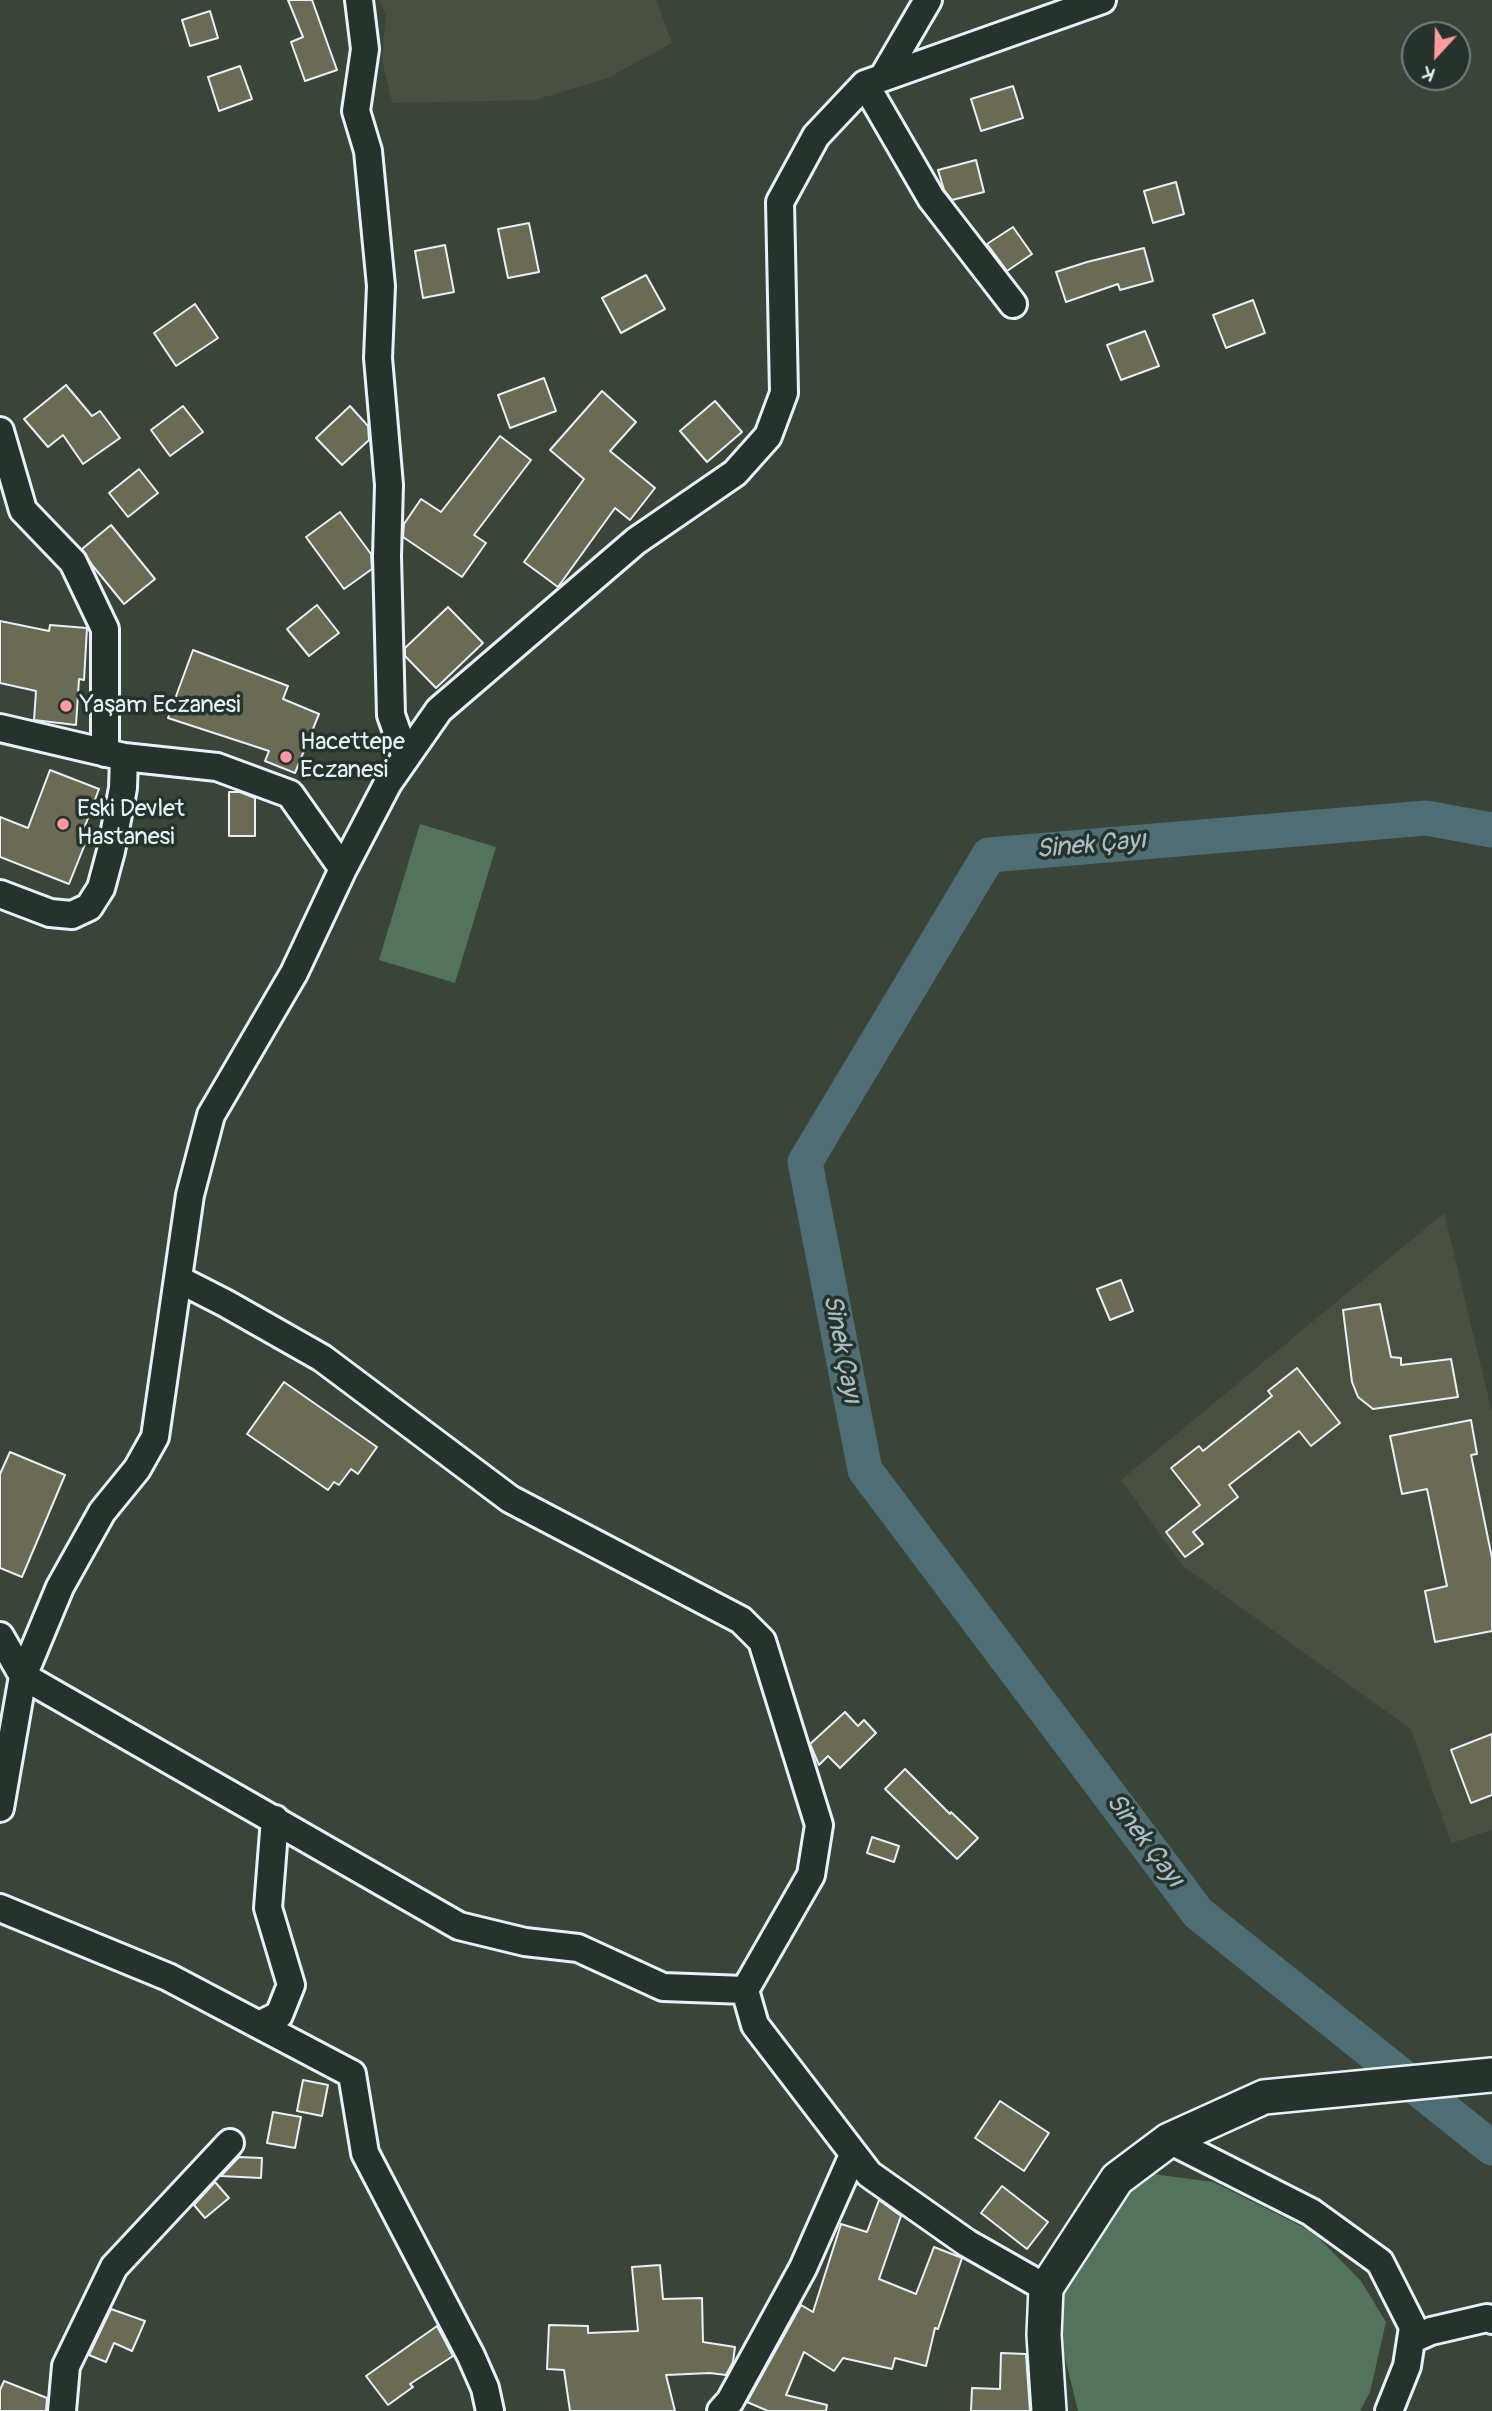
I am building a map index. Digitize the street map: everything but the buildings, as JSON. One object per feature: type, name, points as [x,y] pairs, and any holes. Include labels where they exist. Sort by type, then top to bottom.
[{"type":"main road","points":[[1049,2411],[1044,2335],[1046,2288],[1117,2179],[1169,2140],[1264,2097],[1492,2076]]},
{"type":"street","points":[[359,0],[365,49],[356,111],[368,150],[381,286],[378,358],[389,485],[387,556],[391,715],[406,757]]},
{"type":"street","points":[[0,1808],[9,1708],[60,1587],[102,1512],[137,1469],[155,1437],[190,1195],[211,1115],[294,973],[343,869],[388,783],[439,710],[636,541],[735,473],[768,436],[784,393],[780,202],[816,136],[874,80],[928,0]]},
{"type":"street","points":[[874,80],[1102,0]]},
{"type":"street","points":[[874,80],[931,198],[1013,304]]},
{"type":"street","points":[[0,431],[23,510],[73,562],[105,629],[114,755],[123,788],[101,888],[89,907],[72,915],[50,913],[0,894]]},
{"type":"street","points":[[0,727],[114,755],[217,767],[290,794],[343,869]]},
{"type":"street","points":[[178,1279],[321,1358],[510,1499],[741,1620],[762,1642],[820,1825],[811,1875],[745,1990],[755,2025],[869,2174],[967,2243],[1046,2288]]},
{"type":"street","points":[[0,1636],[23,1676],[459,1926],[525,1942],[578,1948],[663,1987],[745,1990]]},
{"type":"street","points":[[260,2025],[279,2015],[291,1985],[268,1908],[275,1819]]},
{"type":"street","points":[[0,1908],[168,1977],[352,2074],[365,2153],[471,2356],[485,2388],[490,2411]]},
{"type":"street","points":[[1169,2140],[1311,2212],[1380,2262],[1413,2327],[1407,2366],[1389,2411]]},
{"type":"street","points":[[62,2411],[66,2366],[114,2267],[230,2143]]},
{"type":"street","points":[[721,2411],[730,2401],[803,2268],[853,2155]]},
{"type":"street","points":[[1411,2340],[1431,2331],[1489,2319]]},
{"type":"shaded area","points":[[379,0],[656,0],[672,43],[608,78],[535,100],[392,103],[382,59],[386,15]]},
{"type":"shaded area","points":[[1444,1213],[1492,1412],[1492,1830],[1451,1843],[1411,1729],[1183,1566],[1121,1480]]},
{"type":"green space","points":[[420,824],[496,847],[455,983],[379,960]]},
{"type":"green space","points":[[1153,2174],[1213,2182],[1313,2232],[1361,2281],[1386,2322],[1370,2392],[1360,2411],[1078,2411],[1052,2305],[1121,2195]]},
{"type":"waterway","name":"Sinek Çayı","points":[[1492,830],[1426,818],[989,855],[805,1162],[865,1470],[1198,1913],[1492,2148]]},
{"type":"place","name":"Yaşam Eczanesi","points":[[66,706]]},
{"type":"place","name":"Hacettepe Eczanesi","points":[[286,757]]},
{"type":"place","name":"Eski Devlet Hastanesi","points":[[63,824]]}]
